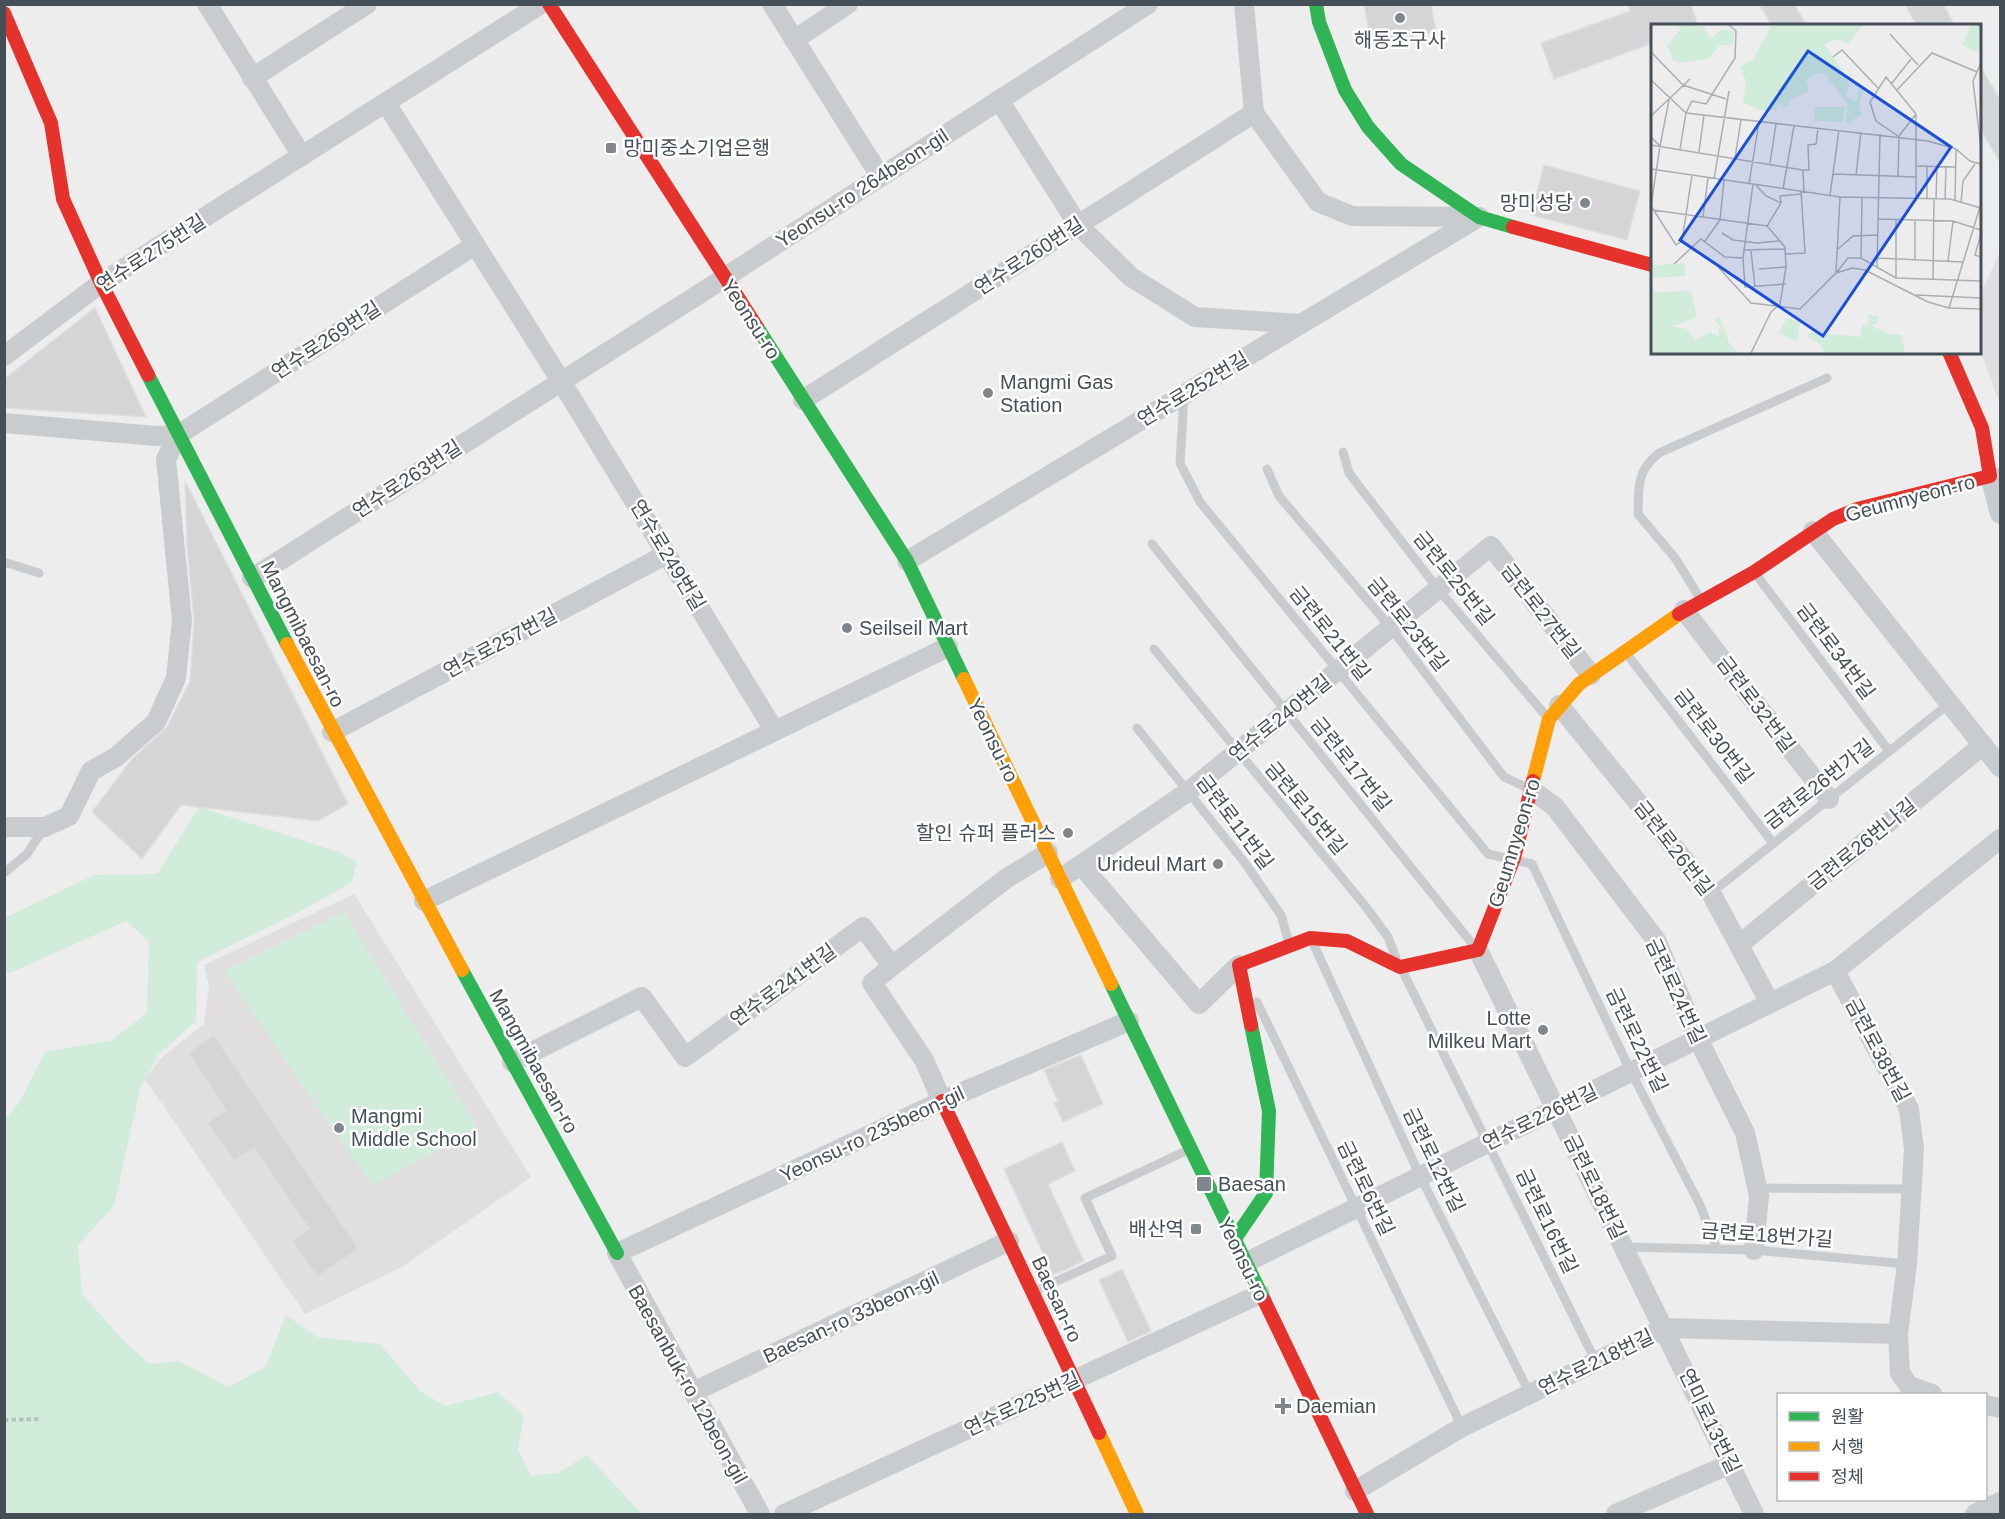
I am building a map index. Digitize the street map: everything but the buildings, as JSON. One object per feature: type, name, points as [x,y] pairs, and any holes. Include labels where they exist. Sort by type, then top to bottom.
[{"type":"street","points":[[252,78],[367,4]]},
{"type":"street","name":"연수로275번길","points":[[4,356],[101,283],[541,4]]},
{"type":"street","name":"Yeonsu-ro","points":[[549,4],[907,561],[1367,1515]]},
{"type":"street","points":[[772,4],[880,176]]},
{"type":"street","points":[[795,40],[848,4]]},
{"type":"street","name":"Yeonsu-ro 264beon-gil","points":[[724,276],[1148,4]]},
{"type":"street","points":[[1244,4],[1254,113],[1318,202],[1352,216],[1479,217],[1651,264]]},
{"type":"street","points":[[1316,4],[1319,22],[1337,74],[1368,127],[1401,164],[1479,217]]},
{"type":"street","points":[[211,6],[252,78],[302,156]]},
{"type":"street","name":"Mangmibaesan-ro","points":[[4,13],[51,123],[63,199],[101,283],[332,732],[617,1253]]},
{"type":"street","points":[[999,99],[1078,225],[1131,277],[1195,317],[1301,324]]},
{"type":"street","points":[[386,104],[561,381]]},
{"type":"street","name":"연수로260번길","points":[[804,400],[1254,113]]},
{"type":"street","name":"연수로252번길","points":[[907,561],[1479,217]]},
{"type":"street","name":"연수로269번길","points":[[178,435],[475,245]]},
{"type":"street","name":"연수로263번길","points":[[252,578],[724,276]]},
{"type":"street","points":[[1950,354],[1982,428],[1995,478],[2001,514]]},
{"type":"street","name":"연수로249번길","points":[[561,381],[774,730]]},
{"type":"street","points":[[4,423],[156,436],[178,435],[166,459],[182,621],[176,678],[156,722],[116,756],[91,771],[69,816],[45,827],[4,827]]},
{"type":"street","name":"Geumnyeon-ro","points":[[1478,950],[1514,858],[1554,712],[1591,675],[1684,610],[1754,572],[1813,531],[1857,508],[1995,478]]},
{"type":"street","points":[[1813,531],[2001,767]]},
{"type":"street","name":"연수로240번길","points":[[1060,879],[1190,791],[1491,546]]},
{"type":"street","name":"금련로27번길","points":[[1491,546],[1591,675]]},
{"type":"street","name":"연수로257번길","points":[[332,732],[667,554]]},
{"type":"street","name":"금련로32번길","points":[[1684,610],[1829,799]]},
{"type":"street","points":[[424,901],[948,647]]},
{"type":"street","name":"금련로26번길","points":[[1554,712],[1711,893],[1770,1003]]},
{"type":"street","name":"금련로26번나길","points":[[1740,944],[1983,745]]},
{"type":"street","name":"금련로24번길","points":[[1532,790],[1555,807],[1656,940],[1698,1039],[1745,1133],[1759,1196],[1754,1250]]},
{"type":"street","points":[[1835,971],[2001,839]]},
{"type":"street","points":[[942,1101],[924,1060],[872,983],[1007,878],[1048,854]]},
{"type":"street","points":[[1081,865],[1199,1004],[1239,965],[1310,938],[1347,941],[1400,967],[1478,950]]},
{"type":"street","name":"연수로241번길","points":[[512,1062],[642,997],[684,1057],[862,927],[892,966]]},
{"type":"street","name":"금련로18번길","points":[[1478,950],[1665,1328]]},
{"type":"street","points":[[1234,1240],[1266,1193],[1269,1111],[1239,965]]},
{"type":"street","name":"연수로226번길","points":[[1245,1263],[1835,971]]},
{"type":"street","name":"금련로38번길","points":[[1835,971],[1909,1109],[1914,1149],[1907,1264],[1898,1334],[1900,1373],[1909,1386],[1927,1393]]},
{"type":"street","name":"Yeonsu-ro 235beon-gil","points":[[617,1253],[942,1101],[1129,1021]]},
{"type":"street","name":"Baesan-ro","points":[[942,1101],[1137,1515]]},
{"type":"street","name":"Baesan-ro 33beon-gil","points":[[693,1392],[1008,1241]]},
{"type":"street","name":"Baesanbuk-ro 12beon-gil","points":[[617,1253],[760,1515]]},
{"type":"street","name":"연수로225번길","points":[[784,1515],[1260,1294]]},
{"type":"street","name":"연수로218번길","points":[[1355,1491],[1462,1426],[1665,1328],[1898,1334]]},
{"type":"street","name":"연미로13번길","points":[[1665,1328],[1754,1515]]},
{"type":"street","points":[[1616,1515],[1730,1464]]},
{"type":"street","points":[[1975,1515],[2001,1502]]},
{"type":"lane","points":[[1702,600],[1675,558],[1638,514],[1639,480],[1645,464],[1659,453],[1827,378]]},
{"type":"lane","name":"금련로21번길","points":[[1184,395],[1180,463],[1200,502],[1488,854],[1514,858]]},
{"type":"lane","name":"금련로25번길","points":[[1343,452],[1349,473],[1438,589],[1531,701],[1554,712]]},
{"type":"lane","name":"금련로23번길","points":[[1267,469],[1279,496],[1390,628],[1504,777],[1532,790]]},
{"type":"lane","name":"금련로17번길","points":[[1152,544],[1478,950]]},
{"type":"lane","points":[[4,562],[39,573]]},
{"type":"lane","name":"금련로34번길","points":[[1754,572],[1889,751]]},
{"type":"lane","name":"금련로15번길","points":[[1154,649],[1237,753],[1366,907],[1388,937],[1400,967]]},
{"type":"lane","name":"금련로30번길","points":[[1625,651],[1773,843]]},
{"type":"lane","name":"금련로26번가길","points":[[1711,893],[1950,703]]},
{"type":"lane","name":"금련로11번길","points":[[1137,728],[1190,791],[1245,863],[1281,915],[1290,946]]},
{"type":"lane","points":[[4,873],[27,854],[45,827]]},
{"type":"lane","name":"금련로22번길","points":[[1514,858],[1532,864],[1631,1072],[1701,1207],[1717,1249]]},
{"type":"lane","name":"금련로12번길","points":[[1310,938],[1420,1176],[1530,1394]]},
{"type":"lane","name":"금련로6번길","points":[[1239,965],[1462,1426]]},
{"type":"lane","name":"금련로16번길","points":[[1400,967],[1596,1362]]},
{"type":"lane","points":[[1032,1292],[1112,1256],[1085,1198],[1191,1149]]},
{"type":"lane","points":[[1757,1188],[1912,1189]]},
{"type":"lane","name":"금련로18번가길","points":[[1625,1247],[1754,1250],[1907,1264]]},
{"type":"path","points":[[4,1420],[40,1419]]},
{"type":"shaded area","points":[[2000,252],[2000,404],[1981,352],[1981,293]]},
{"type":"shaded area","name":"Mangmi Middle School","points":[[354,894],[531,1177],[402,1267],[305,1314],[145,1079],[161,1058],[204,1024],[209,986],[204,965]]},
{"type":"green space","points":[[199,807],[339,852],[357,862],[352,882],[301,911],[197,962],[196,1021],[159,1054],[140,1089],[114,1206],[78,1245],[82,1294],[125,1342],[150,1364],[179,1361],[229,1387],[265,1367],[286,1315],[317,1337],[380,1344],[421,1392],[446,1406],[498,1392],[524,1416],[518,1449],[531,1476],[558,1473],[587,1455],[642,1514],[5,1514],[5,1119],[19,1103],[45,1052],[112,1040],[147,1013],[149,942],[126,921],[10,973],[5,969],[5,918],[94,875],[157,874]]},
{"type":"green space","points":[[344,912],[478,1128],[372,1186],[224,971]]},
{"type":"traffic: fast","points":[[1316,4],[1319,22],[1345,90],[1368,127],[1401,164],[1479,217],[1513,227]]},
{"type":"traffic: fast","points":[[757,327],[907,561],[964,679]]},
{"type":"traffic: fast","points":[[148,375],[287,644]]},
{"type":"traffic: fast","points":[[462,970],[617,1253]]},
{"type":"traffic: fast","points":[[1111,984],[1264,1300]]},
{"type":"traffic: fast","points":[[1234,1240],[1266,1193],[1269,1111],[1251,1025]]},
{"type":"traffic: slow","points":[[1533,781],[1549,719],[1579,684],[1679,614]]},
{"type":"traffic: slow","points":[[287,644],[462,970]]},
{"type":"traffic: slow","points":[[964,679],[1111,984]]},
{"type":"traffic: slow","points":[[1099,1433],[1137,1514]]},
{"type":"traffic: jam","points":[[549,4],[757,327]]},
{"type":"traffic: jam","points":[[4,13],[51,123],[63,199],[101,283],[148,375]]},
{"type":"traffic: jam","points":[[1513,227],[1651,265]]},
{"type":"traffic: jam","points":[[1679,614],[1754,572],[1833,519],[1857,509],[1990,476],[1982,428],[1950,354]]},
{"type":"traffic: jam","points":[[1251,1025],[1239,965],[1310,938],[1347,941],[1400,967],[1478,950],[1514,858],[1533,781]]},
{"type":"traffic: jam","points":[[942,1101],[1099,1433]]},
{"type":"traffic: jam","points":[[1264,1300],[1367,1514]]},
{"type":"place","name":"해동조구사","points":[[1400,18]]},
{"type":"place","name":"망미중소기업은행","points":[[611,148]]},
{"type":"place","name":"망미성당","points":[[1585,203]]},
{"type":"place","name":"Mangmi Gas Station","points":[[988,393]]},
{"type":"place","name":"Seilseil Mart","points":[[847,628]]},
{"type":"place","name":"할인 슈퍼 플러스","points":[[1068,833]]},
{"type":"place","name":"Urideul Mart","points":[[1218,864]]},
{"type":"place","name":"Lotte Milkeu Mart","points":[[1543,1030]]},
{"type":"place","name":"Mangmi Middle School","points":[[339,1128]]},
{"type":"place","name":"Baesan","points":[[1204,1184]]},
{"type":"place","name":"배산역","points":[[1196,1229]]},
{"type":"place","name":"Daemian","points":[[1283,1406]]}]
